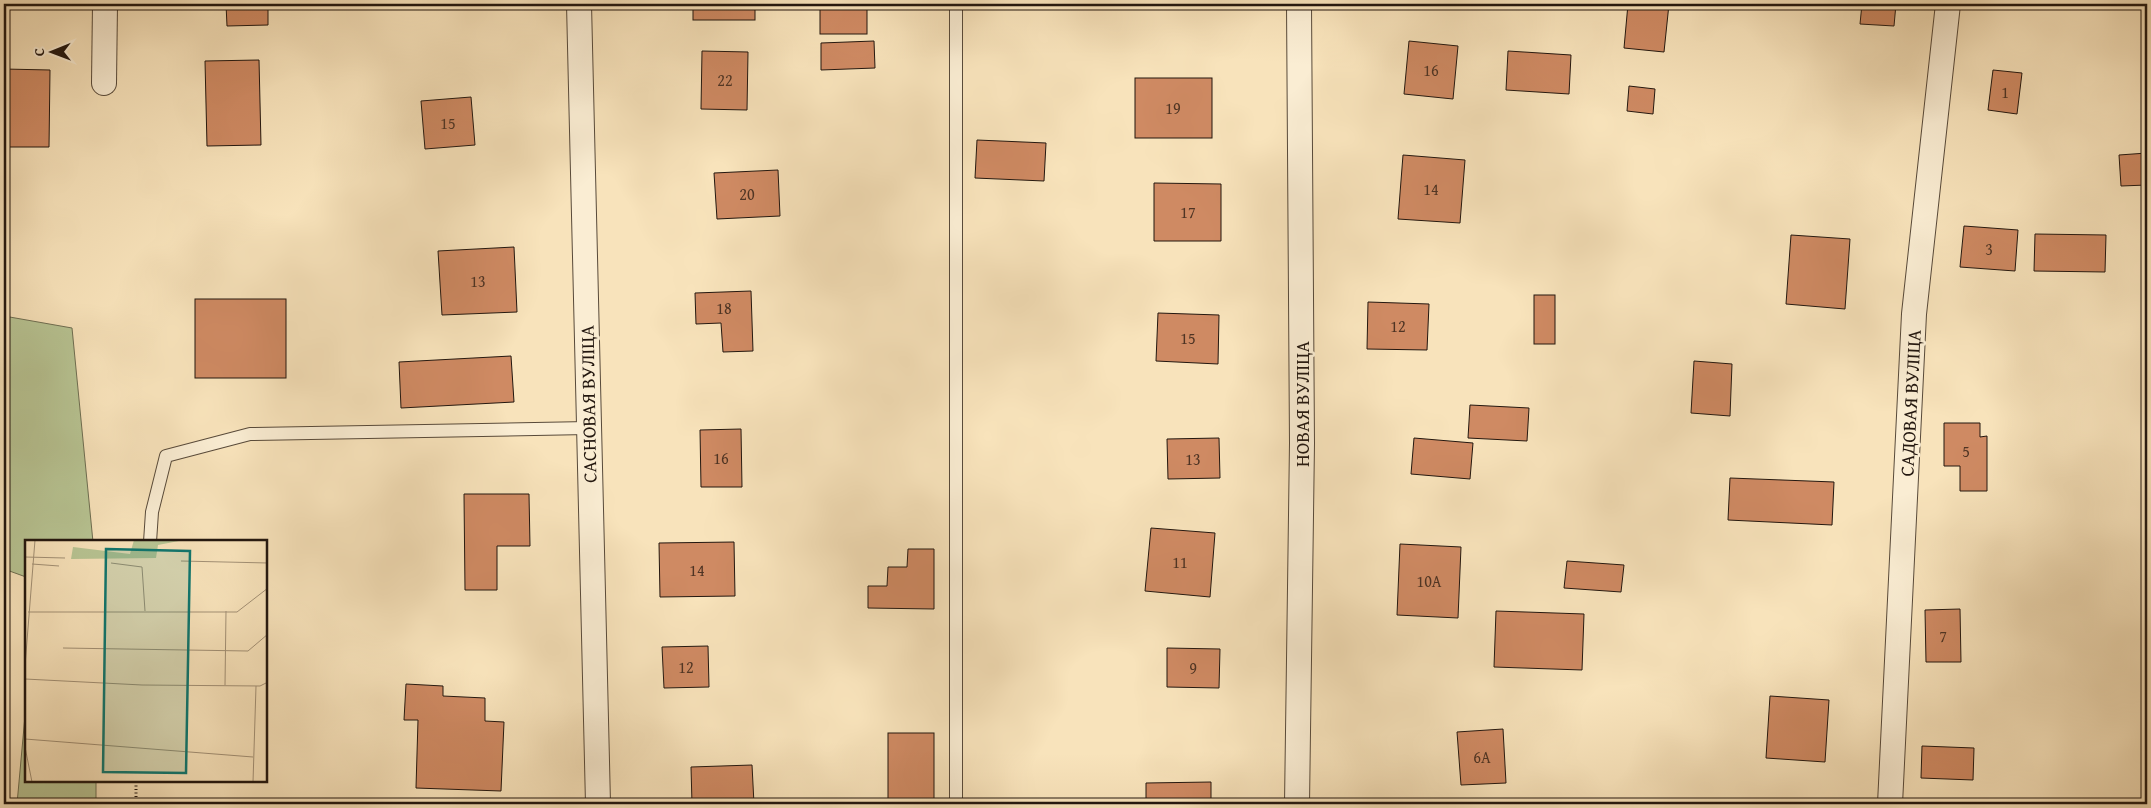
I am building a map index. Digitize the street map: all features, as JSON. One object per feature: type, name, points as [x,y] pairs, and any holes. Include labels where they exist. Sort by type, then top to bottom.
[{"type":"street","points":[[104,82],[105,4]]},
{"type":"street","name":"САСНОВАЯ ВУЛІЦА","points":[[579,4],[598,804]]},
{"type":"street","name":"НОВАЯ ВУЛІЦА","points":[[1297,804],[1302,443],[1299,4]]},
{"type":"street","name":"САДОВАЯ ВУЛІЦА","points":[[1890,804],[1914,314],[1948,4]]},
{"type":"lane","points":[[956,4],[956,804]]},
{"type":"lane","points":[[150,540],[152,512],[166,456],[250,434],[588,428]]},
{"type":"path","points":[[136,783],[136,804]]},
{"type":"green space","points":[[4,316],[72,328],[93,540],[25,540],[25,577],[4,569]]},
{"type":"green space","points":[[25,716],[25,783],[96,783],[96,804],[17,804]]},
{"type":"building","points":[[226,4],[268,4],[268,25],[227,26]]},
{"type":"building","points":[[693,4],[755,4],[755,20],[693,20]]},
{"type":"building","points":[[1628,4],[1669,4],[1664,52],[1624,48]]},
{"type":"building","points":[[1862,4],[1896,4],[1894,26],[1860,24]]},
{"type":"building","points":[[820,8],[867,8],[867,34],[820,34]]},
{"type":"building","points":[[874,41],[875,68],[821,70],[821,43]]},
{"type":"building","points":[[1409,41],[1458,46],[1453,99],[1404,94]]},
{"type":"building","points":[[702,51],[748,52],[747,110],[701,109]]},
{"type":"building","points":[[1508,51],[1571,55],[1569,94],[1506,90]]},
{"type":"building","points":[[259,60],[261,145],[207,146],[205,61]]},
{"type":"building","points":[[4,69],[50,70],[49,147],[4,147]]},
{"type":"building","points":[[1993,70],[2022,73],[2017,114],[1988,110]]},
{"type":"building","points":[[1135,78],[1212,78],[1212,138],[1135,138]]},
{"type":"building","points":[[1629,86],[1655,89],[1653,114],[1627,111]]},
{"type":"building","points":[[471,97],[475,145],[425,149],[421,101]]},
{"type":"building","points":[[977,140],[1046,143],[1044,181],[975,178]]},
{"type":"building","points":[[2147,153],[2147,185],[2121,186],[2119,155]]},
{"type":"building","points":[[1403,155],[1465,160],[1460,223],[1398,219]]},
{"type":"building","points":[[778,170],[780,216],[717,219],[714,173]]},
{"type":"building","points":[[1154,183],[1221,184],[1221,241],[1154,241]]},
{"type":"building","points":[[1964,226],[2018,230],[2015,271],[1960,267]]},
{"type":"building","points":[[2035,234],[2106,235],[2105,272],[2034,271]]},
{"type":"building","points":[[1791,235],[1850,239],[1845,309],[1786,304]]},
{"type":"building","points":[[514,247],[517,312],[442,315],[438,251]]},
{"type":"building","points":[[751,291],[753,351],[723,352],[721,323],[696,324],[695,293]]},
{"type":"building","points":[[1534,295],[1555,295],[1555,344],[1534,344]]},
{"type":"building","points":[[195,299],[286,299],[286,378],[195,378]]},
{"type":"building","points":[[1368,302],[1429,304],[1427,350],[1367,349]]},
{"type":"building","points":[[1158,313],[1219,315],[1218,364],[1156,361]]},
{"type":"building","points":[[511,356],[514,402],[401,408],[399,362]]},
{"type":"building","points":[[1694,361],[1732,364],[1730,416],[1691,413]]},
{"type":"building","points":[[1470,405],[1529,408],[1527,441],[1468,438]]},
{"type":"building","points":[[1944,423],[1980,423],[1980,437],[1987,436],[1987,491],[1960,491],[1960,466],[1944,466]]},
{"type":"building","points":[[741,429],[742,487],[701,487],[700,430]]},
{"type":"building","points":[[1219,438],[1220,478],[1168,479],[1167,439]]},
{"type":"building","points":[[1414,438],[1473,443],[1470,479],[1411,474]]},
{"type":"building","points":[[1730,478],[1834,482],[1832,525],[1728,520]]},
{"type":"building","points":[[464,494],[529,494],[530,546],[497,546],[497,590],[465,590]]},
{"type":"building","points":[[1151,528],[1215,533],[1210,597],[1145,591]]},
{"type":"building","points":[[734,542],[735,596],[660,597],[659,543]]},
{"type":"building","points":[[1400,544],[1461,547],[1458,618],[1397,615]]},
{"type":"building","points":[[908,549],[934,549],[934,609],[868,608],[868,586],[887,586],[888,567],[907,567]]},
{"type":"building","points":[[1567,561],[1624,565],[1621,592],[1564,588]]},
{"type":"building","points":[[1960,609],[1961,662],[1926,662],[1925,610]]},
{"type":"building","points":[[1496,611],[1584,614],[1582,670],[1494,667]]},
{"type":"building","points":[[708,646],[709,687],[664,688],[662,647]]},
{"type":"building","points":[[1167,648],[1220,649],[1219,688],[1167,687]]},
{"type":"building","points":[[406,684],[443,686],[443,696],[485,698],[485,721],[504,722],[501,791],[416,788],[418,720],[404,720]]},
{"type":"building","points":[[1770,696],[1829,700],[1825,762],[1766,758]]},
{"type":"building","points":[[1503,729],[1506,783],[1461,785],[1457,732]]},
{"type":"building","points":[[888,733],[934,733],[934,804],[888,804]]},
{"type":"building","points":[[1922,746],[1974,748],[1973,780],[1921,778]]},
{"type":"building","points":[[752,765],[754,804],[692,804],[691,767]]},
{"type":"building","points":[[1211,782],[1211,804],[1146,804],[1146,783]]}]
